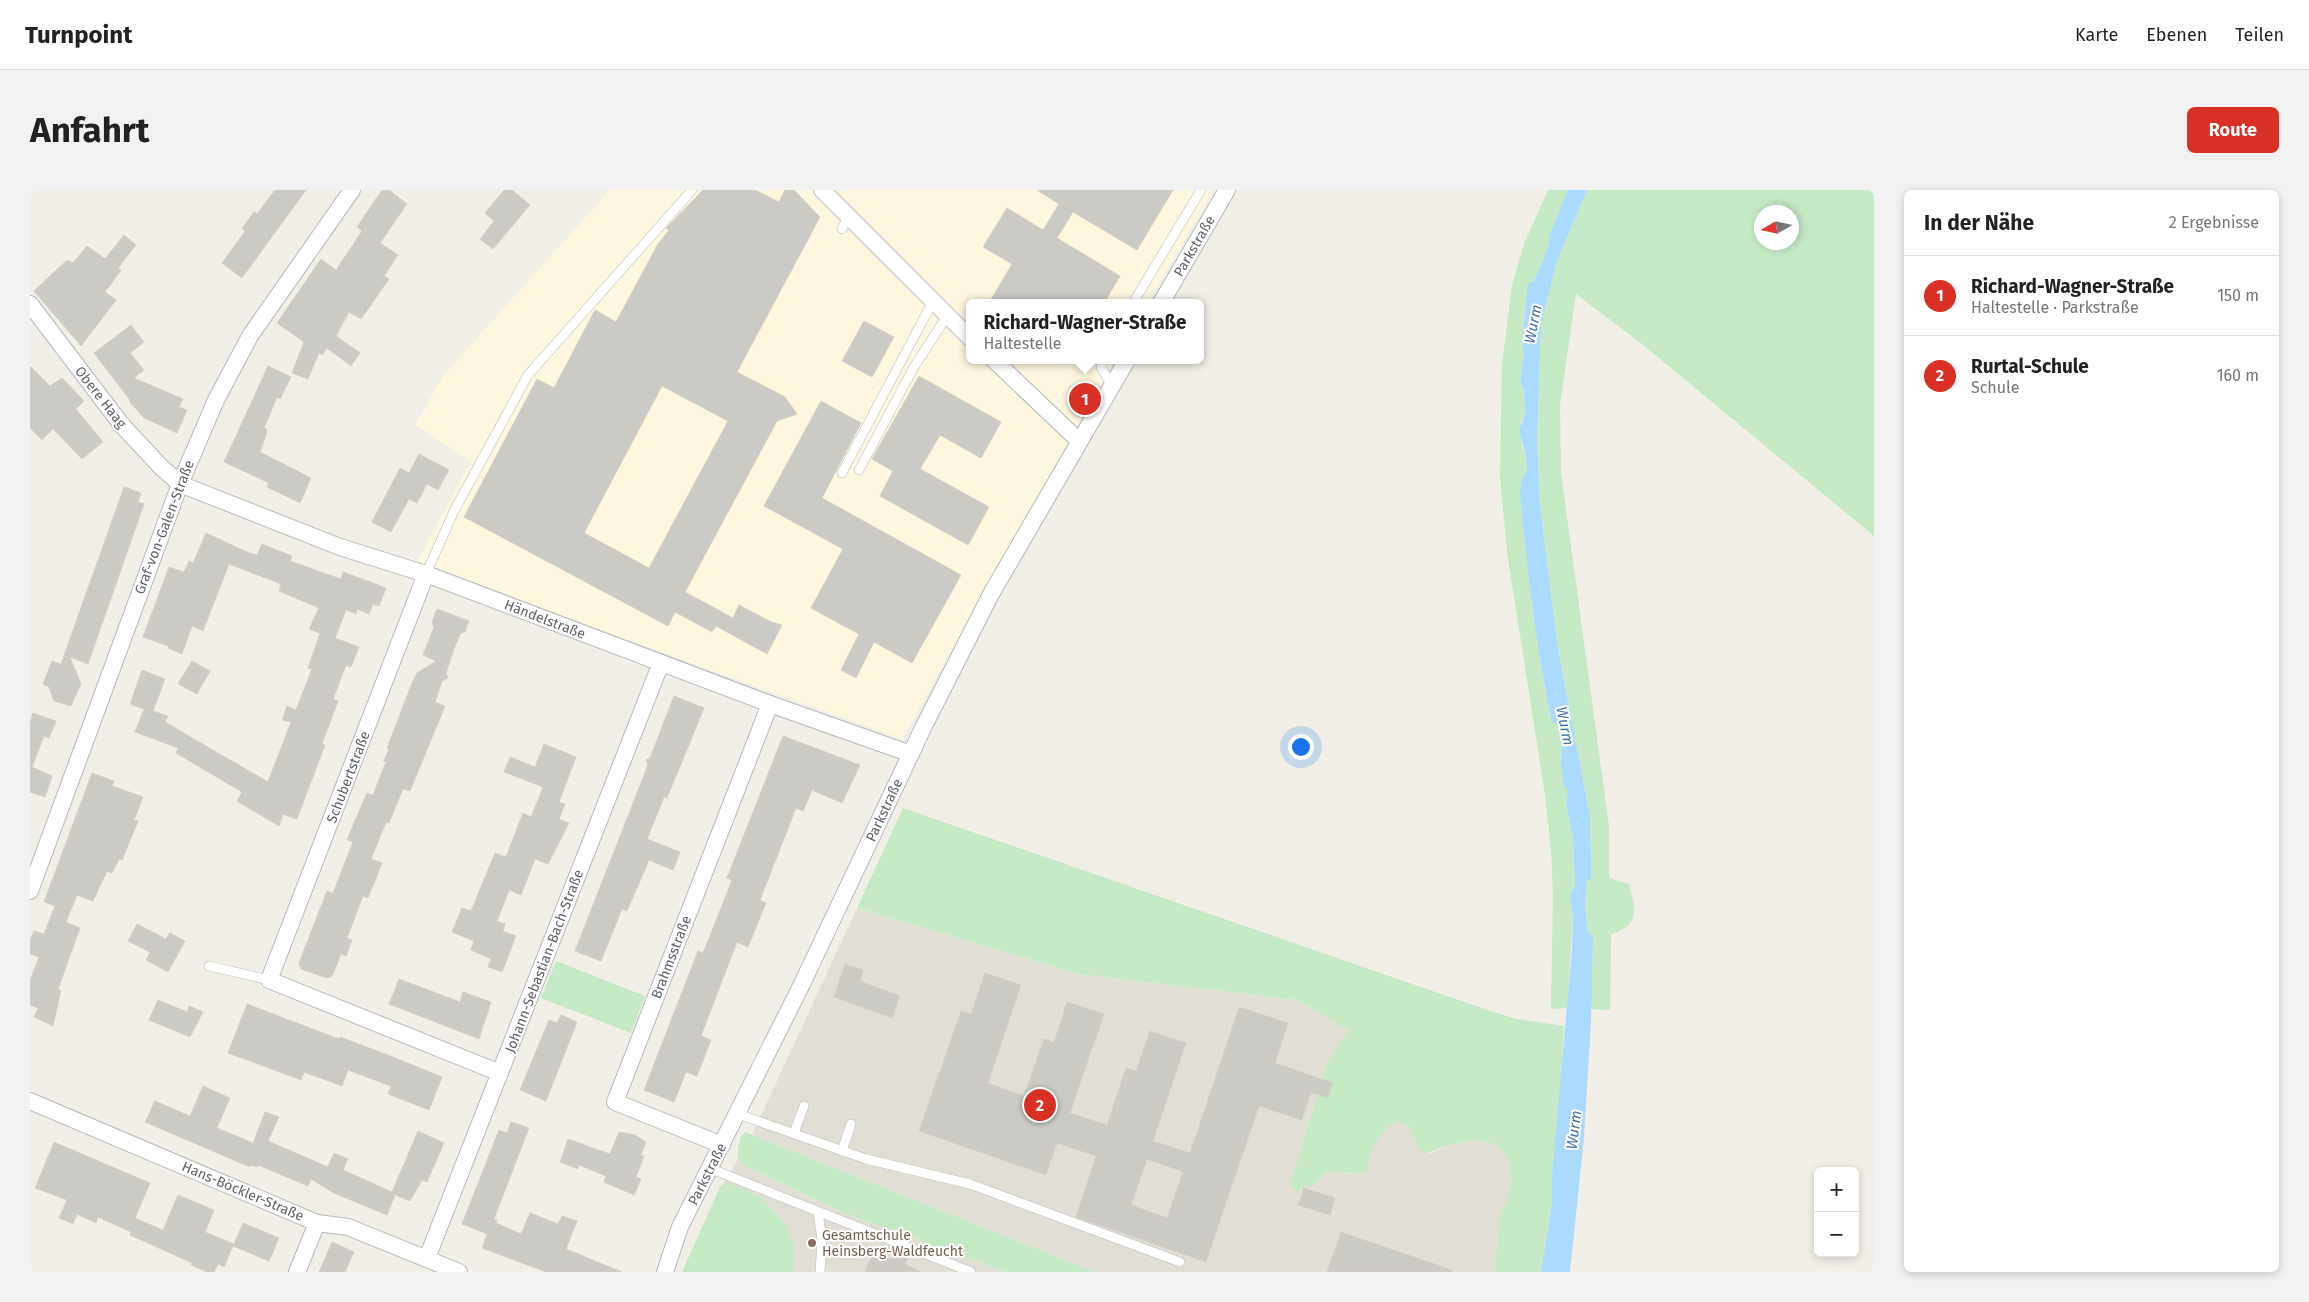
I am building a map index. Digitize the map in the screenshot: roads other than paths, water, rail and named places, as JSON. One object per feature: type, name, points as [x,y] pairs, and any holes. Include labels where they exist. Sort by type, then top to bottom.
[{"type":"street","name":"Graf-von-Galen-Straße","points":[[30,891],[180,484],[216,400],[250,336],[352,190]]},
{"type":"street","points":[[822,190],[845,222],[875,252],[933,301],[966,334]]},
{"type":"street","name":"Parkstraße","points":[[1163,299],[1227,190]]},
{"type":"street","name":"Obere Haag","points":[[30,304],[121,424],[161,467],[180,484]]},
{"type":"street","points":[[998,364],[1079,441]]},
{"type":"street","name":"Parkstraße","points":[[665,1272],[680,1227],[738,1114],[839,908],[911,754],[991,594],[1125,364]]},
{"type":"street","name":"Händelstraße","points":[[180,484],[340,547],[426,574],[770,704],[911,754]]},
{"type":"street","name":"Schubertstraße","points":[[269,980],[426,574]]},
{"type":"street","name":"Johann-Sebastian-Bach-Straße","points":[[427,1258],[661,662]]},
{"type":"street","name":"Brahmsstraße","points":[[722,1146],[615,1102],[770,704]]},
{"type":"street","points":[[269,980],[500,1073]]},
{"type":"street","name":"Hans-Böckler-Straße","points":[[30,1101],[317,1223],[348,1227],[459,1272]]},
{"type":"street","points":[[297,1272],[317,1223]]},
{"type":"lane","points":[[426,574],[454,511],[528,375],[692,190]]},
{"type":"lane","points":[[1135,299],[1201,190]]},
{"type":"lane","points":[[842,472],[933,301]]},
{"type":"lane","points":[[859,470],[914,367],[947,316]]},
{"type":"lane","points":[[1101,364],[1101,367],[1112,386]]},
{"type":"lane","points":[[209,966],[269,980]]},
{"type":"lane","points":[[794,1133],[804,1106]]},
{"type":"lane","points":[[738,1114],[866,1159],[970,1184],[1180,1262]]},
{"type":"lane","points":[[842,1150],[851,1124]]},
{"type":"lane","points":[[710,1168],[971,1272]]},
{"type":"lane","points":[[818,1212],[822,1240],[820,1272]]},
{"type":"water","name":"Wurm","points":[[1568,190],[1587,190],[1556,264],[1541,326],[1537,441],[1540,504],[1558,649],[1590,816],[1591,878],[1586,881],[1585,904],[1588,933],[1593,936],[1591,1021],[1584,1137],[1570,1272],[1541,1272],[1552,1204],[1552,1175],[1572,949],[1573,916],[1570,895],[1575,885],[1573,839],[1566,803],[1568,790],[1564,785],[1561,766],[1562,738],[1558,725],[1552,721],[1546,693],[1526,551],[1520,494],[1522,480],[1527,470],[1526,456],[1519,431],[1525,414],[1524,390],[1520,381],[1524,354],[1522,344],[1529,283],[1534,281],[1544,258],[1549,236]]},
{"type":"place","name":"Richard-Wagner-Straße","points":[[1085,399]]},
{"type":"place","name":"Rurtal-Schule","points":[[1040,1105]]},
{"type":"place","name":"Gesamtschule Heinsberg-Waldfeucht","points":[[812,1243]]}]
